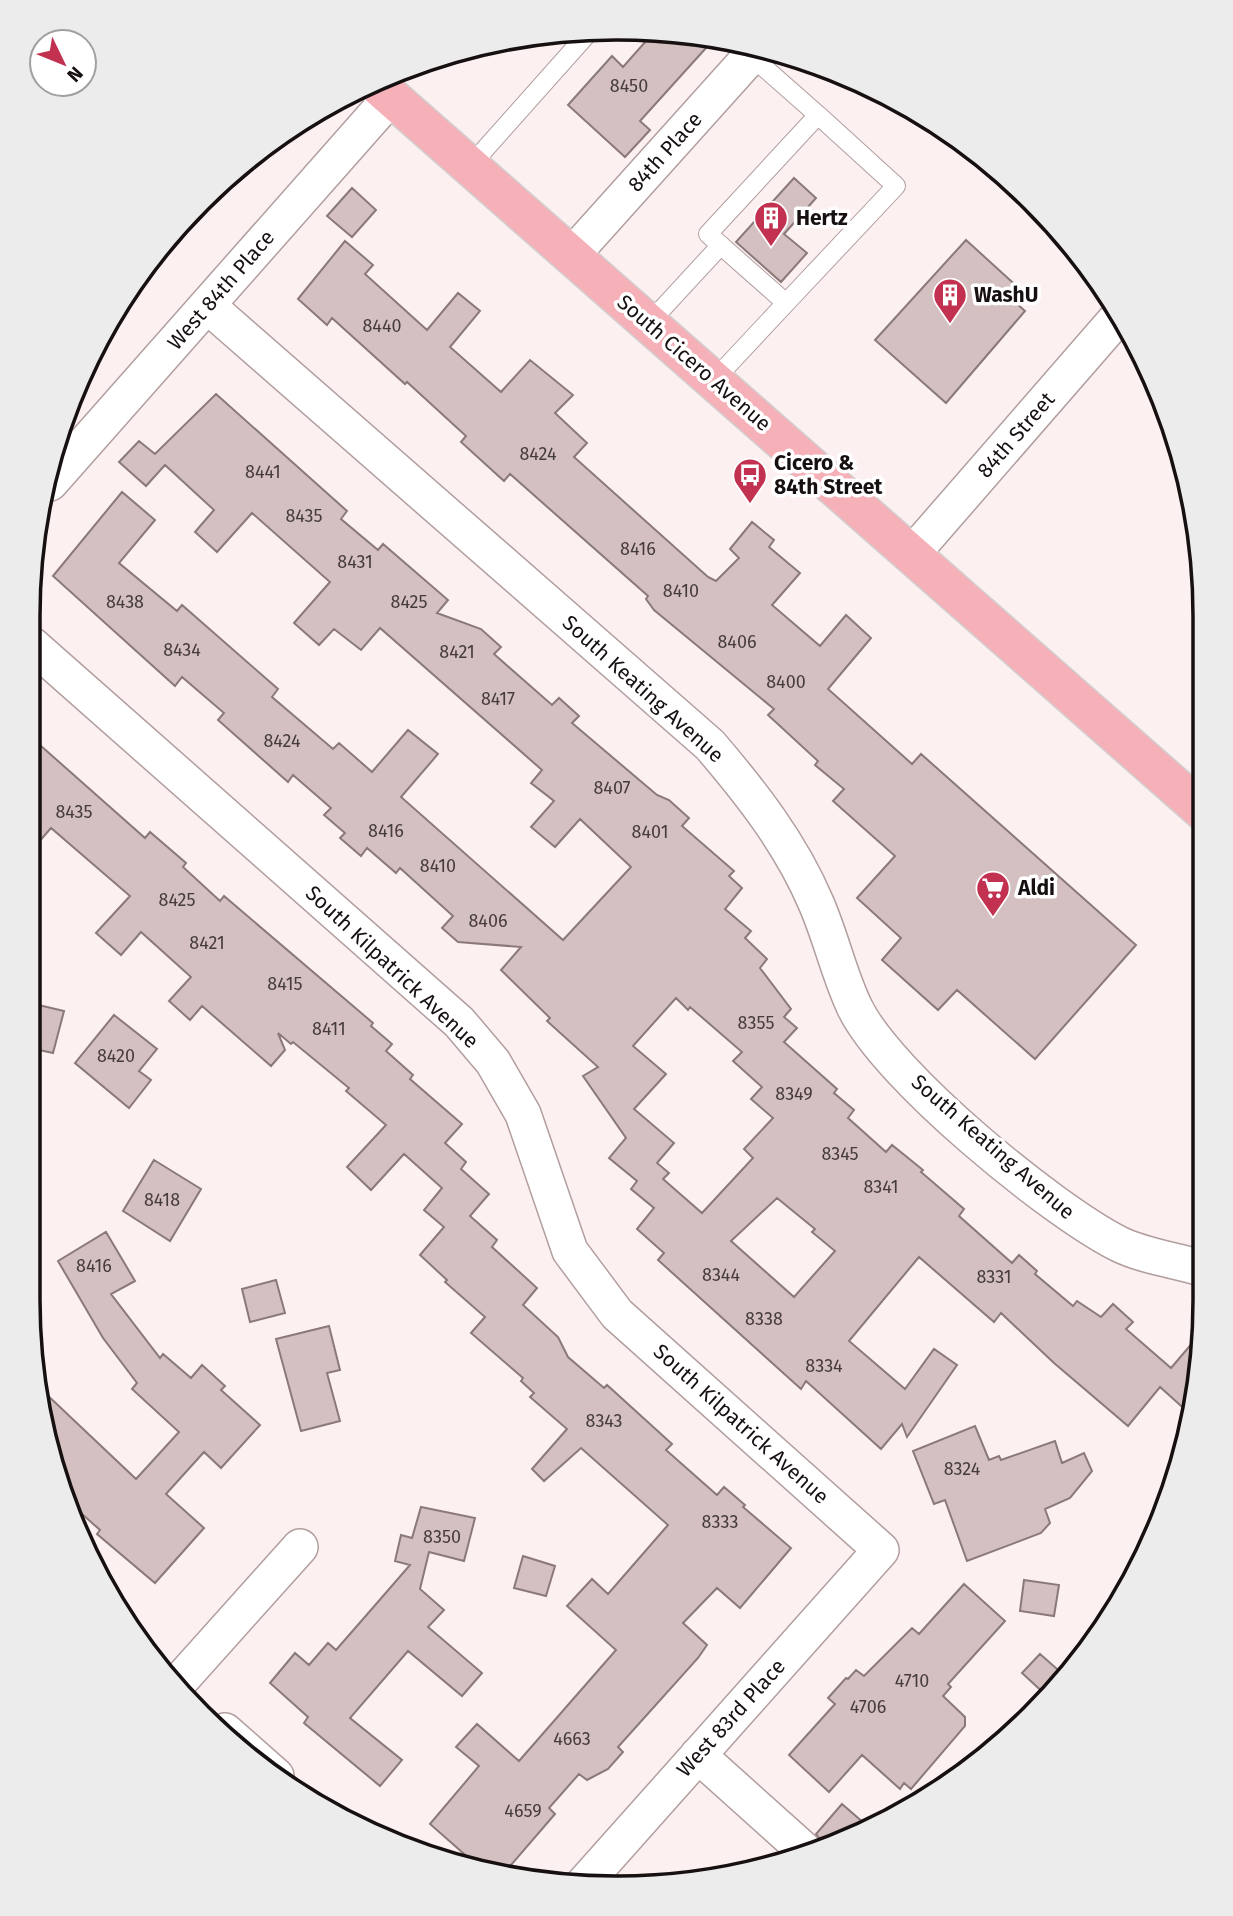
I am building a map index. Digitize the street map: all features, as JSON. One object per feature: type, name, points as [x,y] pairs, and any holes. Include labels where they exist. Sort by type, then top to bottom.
[{"type":"main road","name":"South Cicero Avenue","points":[[383,90],[1193,802]]},
{"type":"street","name":"84th Place","points":[[572,255],[750,56]]},
{"type":"street","name":"West 84th Place","points":[[58,474],[208,306],[383,90]]},
{"type":"street","name":"South Keating Avenue","points":[[208,306],[710,745],[753,795],[789,850],[816,903],[856,1010],[887,1053],[933,1100],[1074,1218],[1122,1245],[1193,1266]]},
{"type":"street","name":"84th Street","points":[[912,554],[1113,323]]},
{"type":"street","name":"South Kilpatrick Avenue","points":[[40,652],[459,1022],[493,1062],[523,1114],[570,1251],[617,1314],[881,1550]]},
{"type":"street","points":[[182,1678],[300,1547]]},
{"type":"street","name":"West 83rd Place","points":[[591,1875],[881,1550]]},
{"type":"street","points":[[698,1755],[800,1846]]},
{"type":"lane","points":[[470,166],[581,41]]},
{"type":"lane","points":[[714,380],[896,186],[761,59]]},
{"type":"lane","points":[[786,303],[708,234],[818,115]]},
{"type":"lane","points":[[649,323],[721,245]]},
{"type":"building","points":[[646,41],[707,47],[640,121],[650,130],[625,157],[568,105],[612,56],[623,67]]},
{"type":"building","name":"Hertz","points":[[794,178],[816,198],[784,234],[807,253],[781,282],[736,242]]},
{"type":"building","points":[[352,188],[376,210],[352,237],[327,216]]},
{"type":"building","name":"WashU","points":[[966,240],[1022,291],[1014,301],[1025,311],[946,403],[875,340]]},
{"type":"building","points":[[345,241],[373,265],[365,274],[427,330],[458,293],[480,311],[450,347],[501,392],[530,360],[573,395],[555,413],[587,443],[574,457],[708,577],[716,581],[739,558],[730,549],[752,522],[774,540],[769,547],[800,573],[772,605],[820,646],[846,615],[871,638],[828,689],[912,764],[921,754],[1136,945],[1035,1059],[957,990],[938,1010],[882,960],[901,938],[857,898],[895,856],[833,801],[844,789],[815,765],[818,761],[768,715],[774,709],[654,610],[646,599],[648,596],[510,474],[504,481],[461,442],[466,436],[407,382],[405,384],[332,318],[327,325],[298,299]]},
{"type":"building","points":[[216,394],[347,511],[341,519],[378,550],[383,544],[448,600],[437,613],[481,629],[501,647],[494,654],[552,705],[559,698],[579,716],[572,723],[657,795],[669,800],[689,818],[682,826],[734,871],[729,876],[742,888],[725,909],[751,931],[745,938],[767,959],[760,968],[791,1009],[784,1017],[797,1028],[784,1042],[837,1089],[834,1093],[854,1110],[848,1118],[886,1152],[892,1145],[923,1170],[921,1172],[964,1209],[959,1216],[1012,1263],[1019,1255],[1037,1271],[1035,1274],[1073,1306],[1077,1301],[1101,1317],[1113,1304],[1133,1322],[1126,1329],[1171,1368],[1191,1344],[1183,1407],[1160,1387],[1128,1426],[1054,1363],[1001,1313],[994,1322],[919,1257],[849,1341],[905,1389],[934,1349],[957,1365],[907,1437],[902,1424],[881,1449],[806,1381],[801,1389],[658,1260],[664,1253],[637,1229],[654,1208],[631,1189],[637,1181],[609,1158],[626,1138],[583,1076],[598,1067],[547,1021],[550,1018],[501,970],[521,947],[458,942],[442,928],[453,916],[400,868],[396,873],[367,848],[361,856],[340,838],[345,833],[324,815],[331,808],[293,775],[288,782],[218,720],[224,713],[182,677],[175,686],[53,576],[122,492],[155,520],[119,563],[177,611],[182,605],[278,689],[272,697],[333,749],[339,743],[372,772],[408,730],[438,754],[401,797],[563,940],[631,867],[580,819],[555,847],[531,827],[554,801],[531,783],[542,770],[380,628],[361,650],[334,629],[319,645],[294,623],[330,582],[252,513],[217,552],[195,532],[214,510],[165,465],[146,486],[119,462],[139,441],[155,454]],"holes":[[[676,998],[688,1010],[690,1007],[742,1052],[733,1061],[762,1087],[751,1099],[773,1118],[744,1149],[753,1158],[702,1213],[663,1179],[669,1173],[657,1163],[674,1143],[634,1109],[666,1074],[633,1046]],[[777,1198],[815,1229],[812,1232],[835,1251],[794,1297],[731,1241]]]},
{"type":"building","points":[[40,745],[145,838],[150,832],[186,863],[183,867],[220,901],[224,896],[373,1023],[371,1026],[392,1044],[386,1051],[413,1075],[410,1079],[462,1124],[445,1143],[466,1162],[461,1169],[489,1194],[470,1216],[497,1240],[492,1247],[537,1288],[523,1305],[558,1337],[568,1357],[604,1388],[607,1385],[672,1444],[666,1450],[717,1495],[724,1487],[791,1548],[740,1608],[717,1588],[683,1623],[707,1645],[698,1658],[618,1747],[623,1752],[608,1769],[587,1780],[579,1774],[549,1808],[555,1814],[510,1866],[466,1856],[430,1824],[479,1766],[456,1747],[477,1724],[519,1761],[616,1650],[567,1606],[592,1579],[608,1594],[668,1525],[581,1448],[544,1481],[532,1469],[567,1429],[530,1397],[534,1393],[521,1381],[523,1378],[471,1333],[485,1317],[445,1282],[447,1280],[420,1255],[444,1227],[424,1210],[442,1188],[404,1154],[371,1190],[347,1167],[386,1125],[346,1091],[349,1088],[278,1033],[285,1050],[271,1066],[202,1006],[190,1020],[169,1001],[191,977],[141,932],[121,955],[96,933],[130,896],[51,828],[40,841]]},
{"type":"building","points":[[40,1005],[64,1011],[53,1053],[40,1050]]},
{"type":"building","points":[[114,1015],[157,1049],[139,1071],[151,1080],[129,1108],[75,1063]]},
{"type":"building","points":[[154,1160],[201,1189],[170,1241],[123,1211]]},
{"type":"building","points":[[106,1232],[135,1281],[111,1294],[160,1358],[163,1354],[191,1378],[202,1365],[225,1386],[221,1390],[260,1425],[221,1468],[204,1452],[166,1494],[204,1528],[155,1583],[97,1534],[100,1530],[82,1514],[60,1449],[48,1396],[136,1479],[179,1432],[132,1389],[137,1383],[103,1338],[58,1261]]},
{"type":"building","points":[[276,1280],[285,1313],[250,1322],[242,1289]]},
{"type":"building","points":[[329,1326],[340,1370],[327,1373],[340,1421],[301,1431],[276,1339]]},
{"type":"building","points":[[975,1426],[989,1460],[999,1456],[1001,1460],[1055,1441],[1062,1463],[1084,1453],[1092,1471],[1070,1498],[1045,1509],[1050,1523],[1041,1533],[967,1561],[945,1500],[934,1504],[913,1451]]},
{"type":"building","points":[[421,1507],[475,1518],[464,1561],[429,1552],[420,1589],[444,1610],[428,1627],[482,1673],[462,1696],[408,1651],[350,1718],[402,1760],[380,1786],[304,1723],[308,1717],[270,1683],[295,1653],[309,1665],[328,1643],[336,1650],[410,1565],[395,1561],[401,1535],[412,1538]]},
{"type":"building","points":[[523,1556],[555,1566],[546,1596],[514,1588]]},
{"type":"building","points":[[1024,1580],[1059,1585],[1054,1616],[1020,1611]]},
{"type":"building","points":[[964,1584],[1005,1621],[948,1684],[951,1687],[943,1696],[965,1717],[965,1726],[911,1789],[904,1783],[900,1789],[862,1755],[829,1792],[789,1755],[835,1704],[828,1698],[846,1678],[856,1670],[864,1676],[912,1628],[919,1634]]},
{"type":"building","points":[[1040,1654],[1058,1670],[1040,1690],[1022,1673]]},
{"type":"building","points":[[842,1804],[861,1821],[820,1838],[816,1834]]},
{"type":"place","name":"Hertz","points":[[771,248]]},
{"type":"place","name":"WashU","points":[[950,325]]},
{"type":"place","name":"Cicero & 84th Street","points":[[750,505]]},
{"type":"place","name":"Aldi","points":[[993,918]]}]
